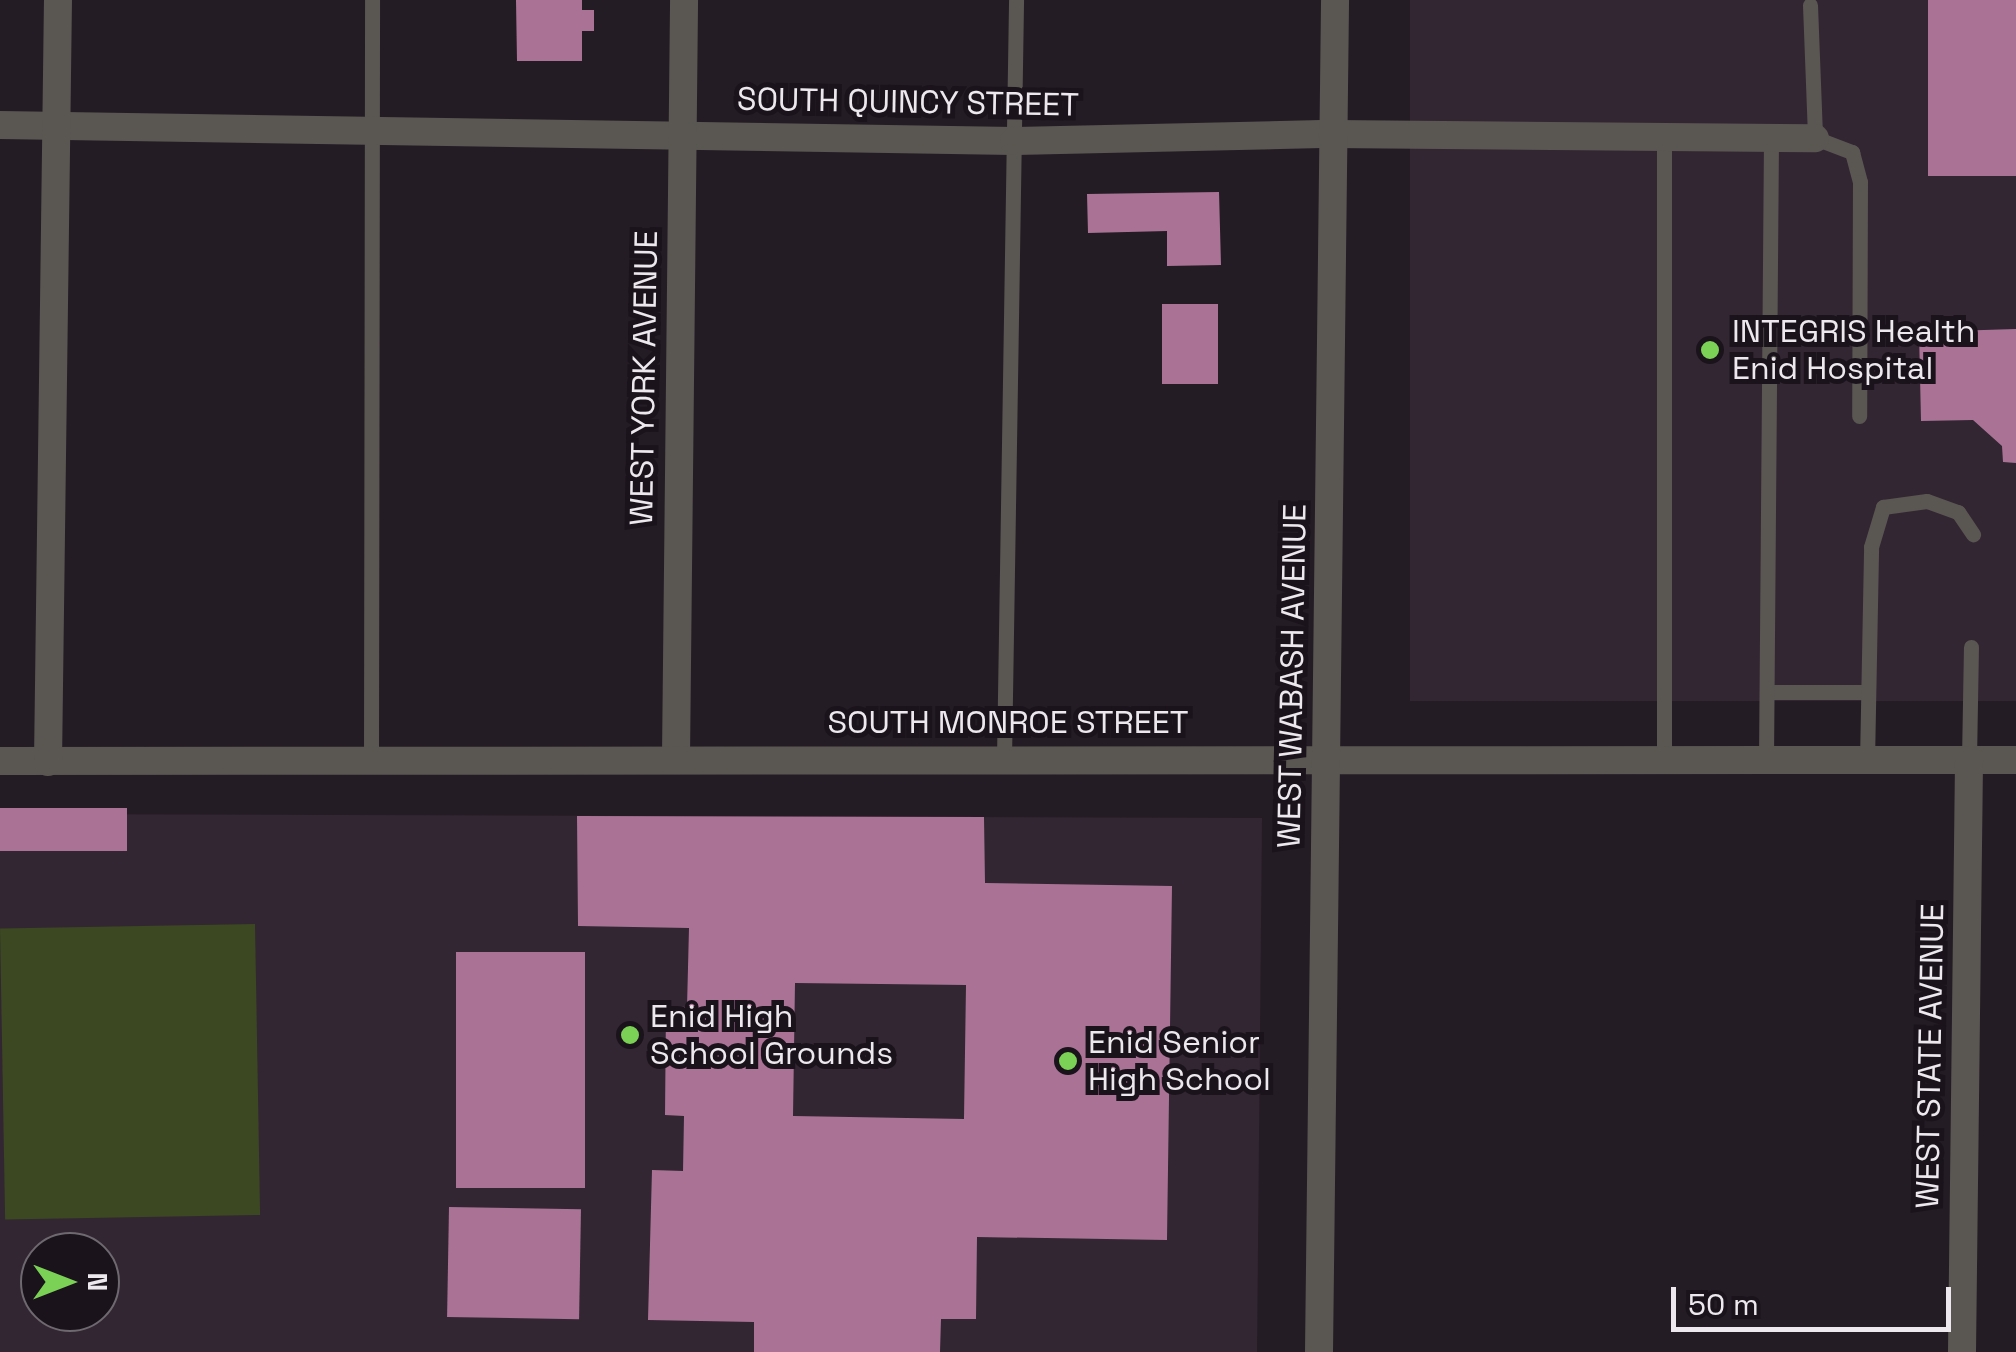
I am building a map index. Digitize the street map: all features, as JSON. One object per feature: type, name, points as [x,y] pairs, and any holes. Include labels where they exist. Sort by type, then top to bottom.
[{"type":"street","points":[[48,762],[58,0]]},
{"type":"street","name":"WEST YORK AVENUE","points":[[676,757],[684,0]]},
{"type":"street","name":"WEST WABASH AVENUE","points":[[1319,1352],[1335,0]]},
{"type":"street","name":"SOUTH QUINCY STREET","points":[[0,126],[1014,141],[1332,134],[1815,138]]},
{"type":"street","name":"SOUTH MONROE STREET","points":[[0,761],[1326,756],[1664,761],[2016,760]]},
{"type":"street","name":"WEST STATE AVENUE","points":[[1962,1352],[1969,760]]},
{"type":"lane","points":[[371,760],[372,0]]},
{"type":"lane","points":[[1004,759],[1016,0]]},
{"type":"lane","points":[[1810,6],[1815,138],[1852,152],[1860,182],[1859,416]]},
{"type":"lane","points":[[1664,136],[1664,761]]},
{"type":"lane","points":[[1766,761],[1771,137]]},
{"type":"lane","points":[[1867,760],[1871,547],[1883,507],[1927,501],[1958,512],[1972,534]]},
{"type":"lane","points":[[1969,760],[1971,647]]},
{"type":"lane","points":[[1767,692],[1868,692]]},
{"type":"shaded area","name":"INTEGRIS Health Enid Hospital","points":[[1410,0],[2016,0],[2016,701],[1410,701]]},
{"type":"shaded area","name":"Enid High School Grounds","points":[[0,814],[1262,818],[1257,1352],[0,1352]]},
{"type":"green space","points":[[255,924],[260,1215],[5,1219],[0,928]]},
{"type":"building","points":[[516,0],[582,0],[582,10],[594,10],[594,31],[582,31],[582,61],[517,61]]},
{"type":"building","points":[[1928,0],[2016,0],[2016,176],[1928,176]]},
{"type":"building","points":[[1219,192],[1221,265],[1167,266],[1167,231],[1088,233],[1087,194]]},
{"type":"building","points":[[1162,304],[1218,304],[1218,384],[1162,384]]},
{"type":"building","points":[[2016,329],[2016,463],[2003,462],[2002,446],[1973,420],[1921,421],[1919,332]]},
{"type":"building","points":[[0,808],[127,808],[127,851],[0,851]]},
{"type":"building","name":"Enid Senior High School","points":[[577,816],[984,817],[985,883],[1172,886],[1167,1240],[977,1237],[976,1319],[941,1319],[940,1352],[754,1352],[754,1322],[648,1320],[652,1170],[683,1171],[684,1116],[665,1115],[666,1006],[687,1007],[689,928],[578,926]],"holes":[[[795,983],[966,985],[964,1119],[793,1116]]]},
{"type":"building","points":[[456,952],[585,952],[585,1188],[456,1188]]},
{"type":"building","points":[[449,1207],[581,1209],[579,1319],[447,1317]]},
{"type":"place","name":"INTEGRIS Health Enid Hospital","points":[[1710,350]]},
{"type":"place","name":"Enid High School Grounds","points":[[630,1035]]},
{"type":"place","name":"Enid Senior High School","points":[[1068,1061]]}]
